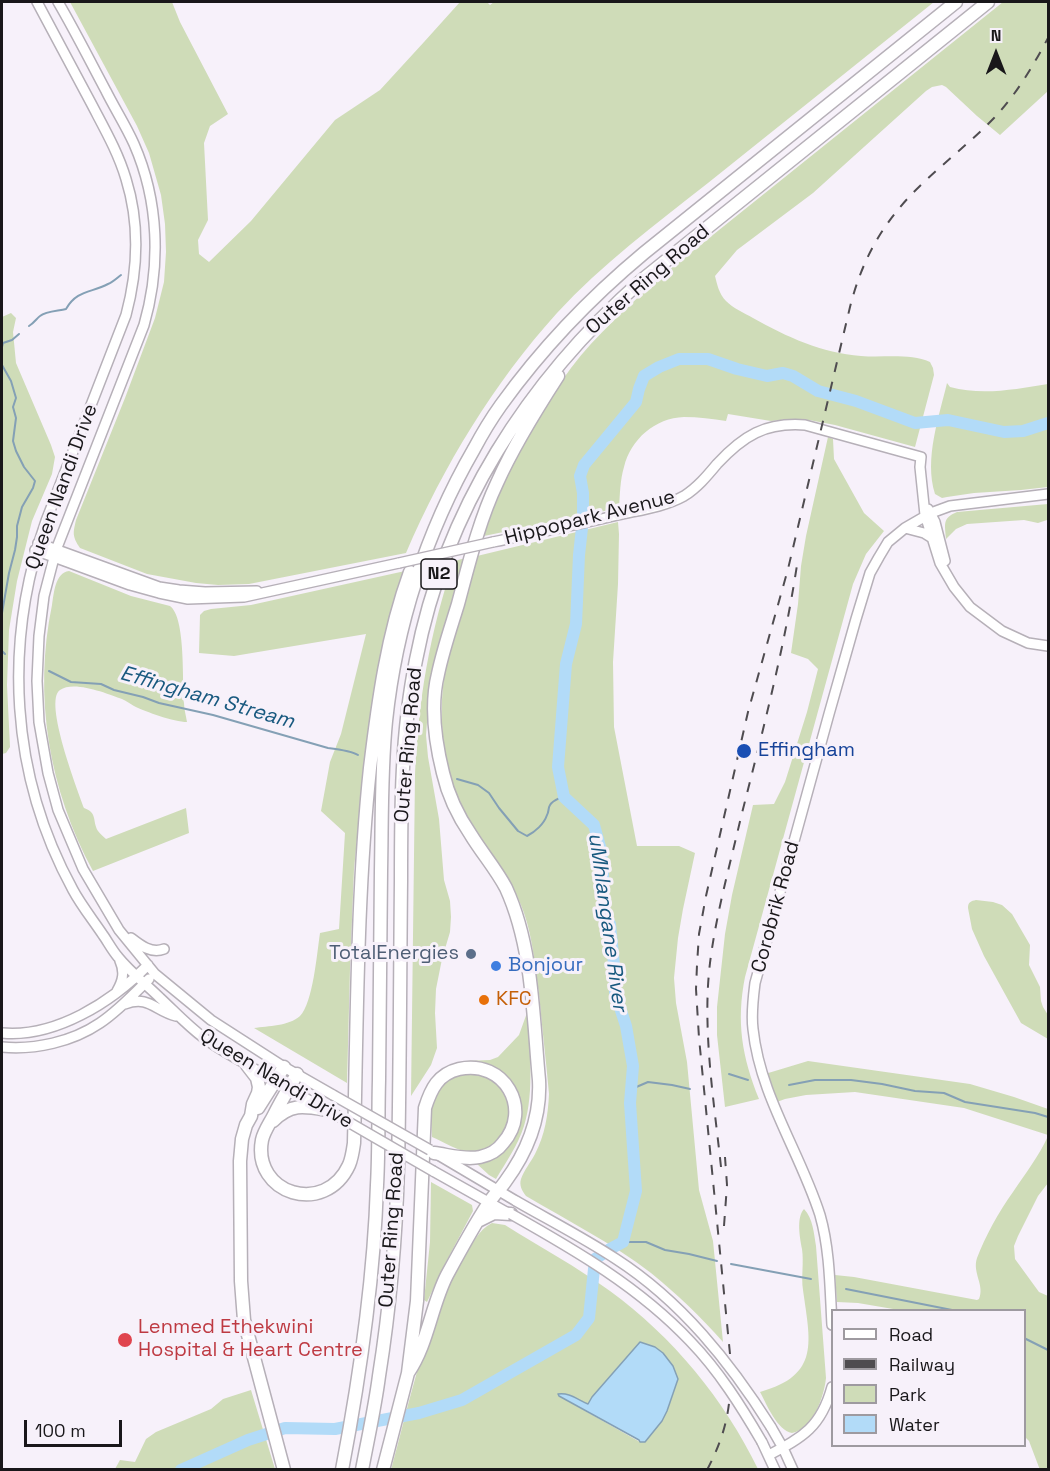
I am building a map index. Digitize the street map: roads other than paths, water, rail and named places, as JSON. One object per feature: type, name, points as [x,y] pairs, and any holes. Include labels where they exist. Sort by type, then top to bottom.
[{"type":"highway","name":"Outer Ring Road","points":[[342,1470],[359,1377],[370,1285],[378,1184],[382,789],[386,721],[400,635],[432,535],[460,473],[501,405],[575,316],[608,284],[956,2]]},
{"type":"highway","name":"Outer Ring Road","points":[[362,1470],[380,1375],[395,1233],[398,1166],[402,792],[406,726],[415,660],[422,633],[438,578],[459,524],[498,448],[536,393],[566,355],[619,301],[642,280],[988,2]]},
{"type":"highway","points":[[407,1377],[420,1352],[443,1284],[477,1222],[522,1155],[534,1129],[540,1099],[528,968],[519,924],[506,888],[469,833],[449,794],[438,753],[434,712],[437,675],[478,532],[497,483],[537,408],[587,333]]},
{"type":"highway","points":[[297,1074],[268,1125],[262,1143],[263,1161],[270,1176],[285,1189],[293,1193],[314,1195],[334,1186],[349,1165],[354,1143],[363,852],[374,736],[382,679],[394,622],[420,546],[441,499],[477,434],[501,405]]},
{"type":"highway","points":[[247,1065],[258,1082],[258,1093],[251,1116]]},
{"type":"highway","points":[[283,1465],[247,1334],[241,1298],[240,1161],[246,1125],[284,1067]]},
{"type":"highway","points":[[382,1470],[407,1377],[417,1301],[425,1108],[435,1083],[445,1075],[457,1070],[479,1068],[492,1073],[502,1081],[513,1097],[516,1111],[513,1130],[501,1146],[490,1154],[472,1158],[432,1152]]},
{"type":"highway","points":[[268,1125],[290,1108],[306,1106],[329,1111]]},
{"type":"highway","points":[[477,1222],[494,1213],[511,1214]]},
{"type":"main road","name":"Queen Nandi Drive","points":[[37,2],[97,113],[120,161],[131,195],[136,232],[132,295],[37,547],[19,647],[18,695],[24,752],[35,798],[60,865],[74,891],[119,958],[178,1017],[204,1038],[226,1054],[274,1082],[568,1246],[608,1272],[664,1315],[690,1341],[722,1380],[745,1413],[776,1470]]},
{"type":"main road","name":"Queen Nandi Drive","points":[[58,2],[134,144],[152,205],[156,250],[153,288],[144,325],[55,554],[43,605],[37,662],[38,711],[43,746],[53,793],[83,869],[119,930],[155,974],[211,1020],[284,1067],[617,1259],[664,1297],[689,1320],[735,1373],[771,1427],[793,1470]]},
{"type":"main road","name":"Hippopark Avenue","points":[[37,547],[130,585],[159,594],[188,599],[244,597],[659,506],[684,496],[706,478],[739,442],[754,433],[788,425],[805,425],[921,457],[924,500]]},
{"type":"main road","name":"Corobrik Road","points":[[831,1313],[824,1231],[819,1213],[760,1069],[752,1010],[761,959],[870,573],[888,542],[928,514],[950,507],[1048,494]]},
{"type":"main road","points":[[924,500],[950,507]]},
{"type":"main road","points":[[924,500],[940,562],[961,598],[1002,631],[1022,641],[1048,646]]},
{"type":"main road","points":[[928,514],[939,537],[948,575]]},
{"type":"main road","points":[[905,528],[924,533],[932,538]]},
{"type":"main road","points":[[119,930],[145,948],[158,951],[164,949]]},
{"type":"main road","points":[[116,993],[123,976],[119,958]]},
{"type":"main road","points":[[2,1033],[23,1033],[57,1026],[77,1017],[116,993],[148,965]]},
{"type":"main road","points":[[2,1047],[39,1047],[69,1039],[88,1030],[101,1023],[155,974]]},
{"type":"main road","points":[[122,1005],[132,1001],[143,1001],[178,1017]]},
{"type":"main road","points":[[769,1455],[802,1437],[810,1430],[826,1407],[831,1390]]},
{"type":"water","points":[[640,1342],[655,1347],[663,1353],[673,1366],[678,1379],[662,1421],[645,1442],[640,1442],[558,1394],[570,1395],[588,1404]]},
{"type":"waterway","points":[[29,326],[43,314],[66,309],[75,298],[102,287],[121,275]]},
{"type":"waterway","points":[[2,347],[3,343],[19,334]]},
{"type":"waterway","name":"uMhlangane River","points":[[181,1470],[248,1440],[285,1428],[335,1429],[419,1413],[462,1400],[576,1335],[589,1318],[595,1259],[623,1242],[636,1191],[630,1103],[633,1066],[626,1026],[615,992],[610,924],[603,911],[601,850],[594,825],[564,797],[558,767],[566,664],[576,624],[583,519],[583,493],[580,476],[584,465],[636,402],[644,376],[679,359],[708,359],[767,376],[783,373],[793,376],[818,391],[856,401],[915,423],[948,420],[1004,432],[1023,431],[1048,423]]},
{"type":"waterway","points":[[2,365],[11,381],[16,398],[13,407],[16,418],[13,441],[24,467],[35,481],[22,507],[17,526],[15,550],[2,613]]},
{"type":"waterway","name":"Effingham Stream","points":[[2,651],[5,654]]},
{"type":"waterway","name":"Effingham Stream","points":[[49,671],[71,682],[101,684],[159,703],[213,715],[358,755]]},
{"type":"waterway","name":"Effingham Stream","points":[[457,779],[478,785],[489,793],[518,831],[527,836],[541,825],[548,814],[549,806],[554,801],[562,797],[571,803]]},
{"type":"waterway","points":[[729,1074],[748,1080]]},
{"type":"waterway","points":[[789,1085],[815,1080],[851,1080],[915,1091],[944,1093],[965,1102],[1048,1117]]},
{"type":"waterway","points":[[630,1099],[634,1088],[648,1082],[690,1089]]},
{"type":"waterway","points":[[623,1242],[646,1242],[665,1250],[717,1261]]},
{"type":"waterway","points":[[731,1264],[811,1279]]},
{"type":"waterway","points":[[846,1289],[947,1309]]},
{"type":"waterway","points":[[1026,1339],[1048,1350]]},
{"type":"railway","points":[[707,1470],[720,1441],[727,1414],[730,1354],[699,1038],[697,965],[699,934],[706,896],[748,712],[788,569],[850,307],[869,255],[897,210],[977,135],[1010,100],[1048,38]]},
{"type":"railway","points":[[721,1167],[708,1039],[710,963],[724,890],[779,660],[797,565]]},
{"type":"railway","points":[[724,1226],[727,1185],[725,1157]]},
{"type":"place","name":"Effingham","points":[[744,751]]},
{"type":"place","name":"TotalEnergies","points":[[471,954]]},
{"type":"place","name":"Bonjour","points":[[496,966]]},
{"type":"place","name":"KFC","points":[[484,1000]]},
{"type":"place","name":"Lenmed Ethekwini Hospital & Heart Centre","points":[[125,1340]]}]
